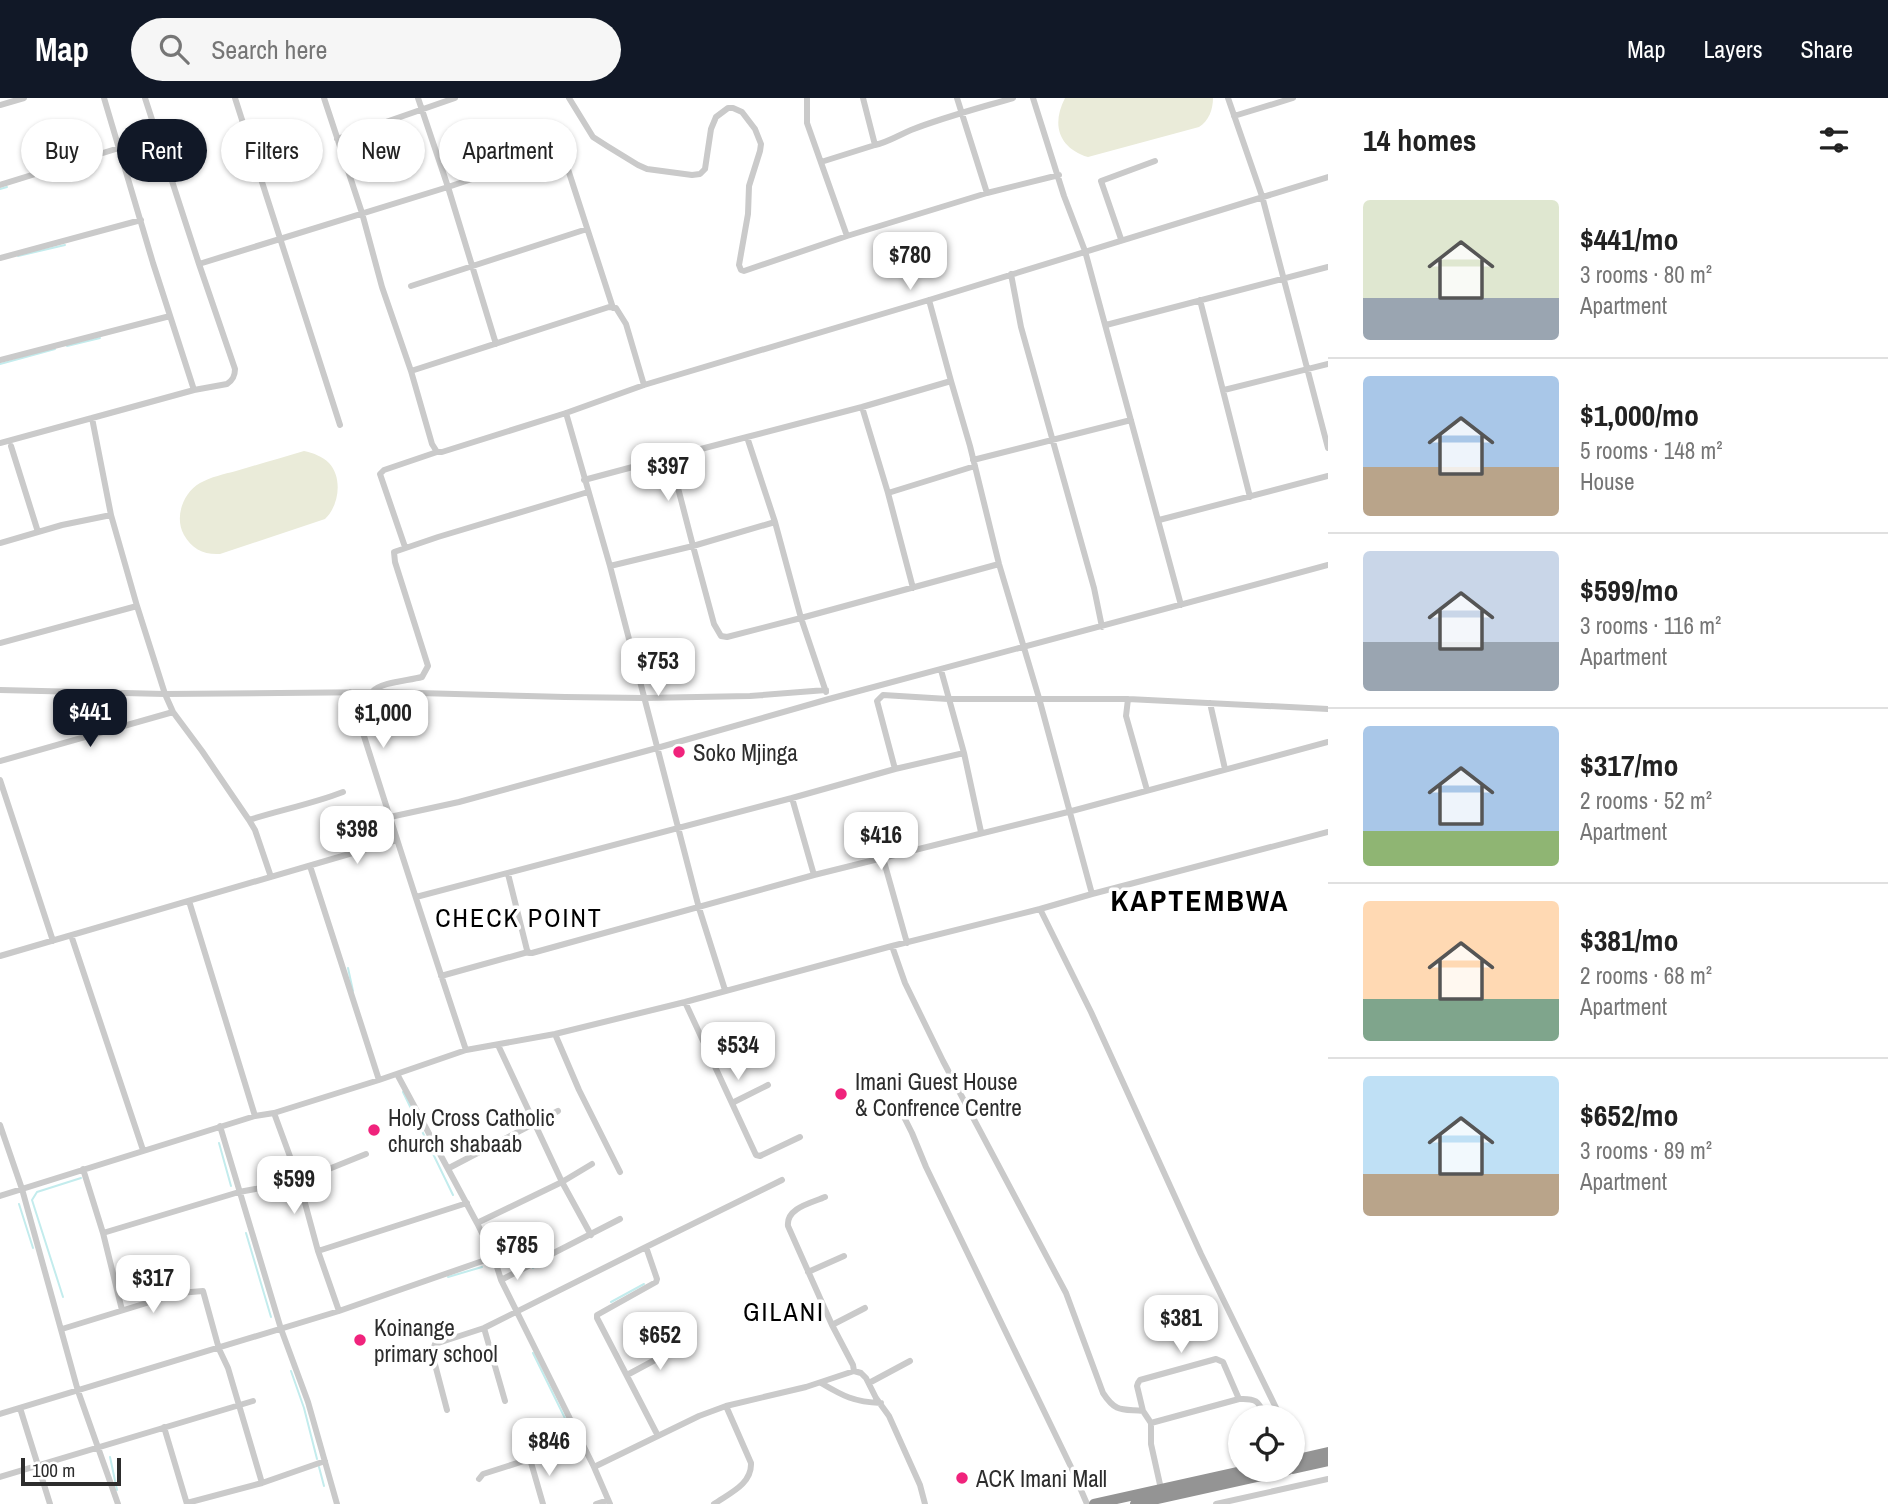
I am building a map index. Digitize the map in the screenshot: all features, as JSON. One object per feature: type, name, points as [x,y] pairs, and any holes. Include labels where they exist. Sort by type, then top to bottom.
[{"type":"highway","points":[[1305,1457],[1328,1452]]},
{"type":"highway","points":[[1305,1466],[1328,1461]]},
{"type":"highway","points":[[1094,1504],[1228,1474]]},
{"type":"highway","points":[[1135,1504],[1234,1482]]},
{"type":"street","points":[[0,105],[24,98]]},
{"type":"street","points":[[104,98],[117,141]]},
{"type":"street","points":[[0,443],[194,390],[227,384],[235,376],[235,369],[145,98]]},
{"type":"street","points":[[235,98],[340,425]]},
{"type":"street","points":[[324,98],[337,138]]},
{"type":"street","points":[[418,98],[496,344]]},
{"type":"street","points":[[392,119],[454,98]]},
{"type":"street","points":[[569,98],[593,137],[607,146],[647,169],[692,174],[700,174],[705,169],[711,129],[716,117],[728,108],[742,112],[755,129],[761,144],[749,186],[748,214],[739,265],[741,270],[750,270],[847,236],[987,193],[1059,175]]},
{"type":"street","points":[[807,98],[807,123],[847,236]]},
{"type":"street","points":[[863,98],[875,145]]},
{"type":"street","points":[[957,98],[987,193]]},
{"type":"street","points":[[821,162],[890,141],[961,113],[1013,98]]},
{"type":"street","points":[[1033,98],[1085,251],[1181,605]]},
{"type":"street","points":[[1228,98],[1262,196],[1328,448]]},
{"type":"street","points":[[1234,116],[1293,98]]},
{"type":"street","points":[[0,185],[117,149]]},
{"type":"street","points":[[199,264],[558,152],[565,157],[613,308]]},
{"type":"street","points":[[1121,240],[1101,181],[1155,161]]},
{"type":"street","points":[[405,547],[380,474],[384,470],[566,413],[644,385],[1328,177]]},
{"type":"street","points":[[129,182],[194,390]]},
{"type":"street","points":[[352,182],[382,287],[411,371],[432,444],[437,452]]},
{"type":"street","points":[[0,258],[141,220]]},
{"type":"street","points":[[411,286],[587,229]]},
{"type":"street","points":[[1106,325],[1328,267]]},
{"type":"street","points":[[1011,274],[1021,327],[1094,588],[1102,627]]},
{"type":"street","points":[[929,300],[999,564],[1039,698],[1092,894]]},
{"type":"street","points":[[1200,300],[1250,497]]},
{"type":"street","points":[[411,371],[609,307],[619,311],[626,324],[644,385]]},
{"type":"street","points":[[0,360],[170,316]]},
{"type":"street","points":[[1224,390],[1328,364]]},
{"type":"street","points":[[584,480],[951,381]]},
{"type":"street","points":[[862,407],[913,588]]},
{"type":"street","points":[[566,413],[610,566],[699,908],[725,990]]},
{"type":"street","points":[[92,418],[111,515],[165,694],[173,712],[255,830],[271,877]]},
{"type":"street","points":[[888,494],[974,463],[1131,420]]},
{"type":"street","points":[[747,437],[775,522],[801,618],[829,699]]},
{"type":"street","points":[[11,446],[38,532]]},
{"type":"street","points":[[670,457],[714,624],[721,636],[734,636],[999,564]]},
{"type":"street","points":[[1159,520],[1328,476]]},
{"type":"street","points":[[372,692],[376,687],[385,684],[422,677],[428,666],[394,562],[394,552],[588,492]]},
{"type":"street","points":[[0,543],[62,525],[111,515]]},
{"type":"street","points":[[610,566],[775,522]]},
{"type":"street","points":[[390,817],[447,805],[1328,565]]},
{"type":"street","points":[[0,643],[137,606]]},
{"type":"street","points":[[941,670],[964,754],[981,832]]},
{"type":"street","points":[[0,690],[165,694],[372,692],[644,698],[750,696],[825,690]]},
{"type":"street","points":[[350,692],[466,1050]]},
{"type":"street","points":[[895,769],[877,701],[883,695],[948,699],[1128,699],[1328,709]]},
{"type":"street","points":[[1128,699],[1126,716],[1147,790]]},
{"type":"street","points":[[1210,704],[1225,769]]},
{"type":"street","points":[[0,761],[173,712]]},
{"type":"street","points":[[440,976],[1328,741]]},
{"type":"street","points":[[416,897],[895,769],[964,754]]},
{"type":"street","points":[[0,780],[53,941]]},
{"type":"street","points":[[249,820],[342,792]]},
{"type":"street","points":[[792,798],[814,875]]},
{"type":"street","points":[[0,1196],[220,1126],[274,1113],[466,1050],[555,1034],[685,1002],[1328,832]]},
{"type":"street","points":[[0,956],[397,840]]},
{"type":"street","points":[[883,858],[907,943]]},
{"type":"street","points":[[310,866],[379,1080]]},
{"type":"street","points":[[508,874],[528,952]]},
{"type":"street","points":[[189,901],[255,1116]]},
{"type":"street","points":[[1040,909],[1275,1405]]},
{"type":"street","points":[[71,935],[143,1150]]},
{"type":"street","points":[[892,946],[905,983],[943,1061],[1066,1293],[1103,1393],[1121,1410],[1143,1411]]},
{"type":"street","points":[[685,1002],[756,1155],[760,1156],[800,1137]]},
{"type":"street","points":[[555,1034],[574,1079],[620,1171]]},
{"type":"street","points":[[708,1049],[743,1034]]},
{"type":"street","points":[[498,1045],[533,1124],[591,1235]]},
{"type":"street","points":[[397,1074],[467,1203],[494,1257],[501,1280],[594,1467],[609,1502],[596,1504]]},
{"type":"street","points":[[732,1103],[768,1085]]},
{"type":"street","points":[[449,1168],[558,1111]]},
{"type":"street","points":[[274,1113],[299,1181],[318,1251],[340,1311]]},
{"type":"street","points":[[903,1115],[1087,1504]]},
{"type":"street","points":[[0,1125],[22,1189],[78,1391],[118,1504]]},
{"type":"street","points":[[220,1126],[281,1329],[308,1402],[337,1504]]},
{"type":"street","points":[[103,1233],[239,1192],[299,1181],[366,1154]]},
{"type":"street","points":[[477,1223],[562,1182],[592,1164]]},
{"type":"street","points":[[83,1169],[103,1233],[122,1310]]},
{"type":"street","points":[[447,1410],[432,1353],[433,1346],[484,1328],[782,1180]]},
{"type":"street","points":[[825,1197],[795,1210],[787,1221],[854,1371]]},
{"type":"street","points":[[318,1251],[467,1203]]},
{"type":"street","points":[[501,1280],[620,1220]]},
{"type":"street","points":[[646,1247],[656,1282],[597,1315],[597,1318],[658,1436]]},
{"type":"street","points":[[808,1272],[844,1256]]},
{"type":"street","points":[[0,1414],[340,1311],[494,1257]]},
{"type":"street","points":[[62,1329],[179,1293],[203,1291],[262,1482]]},
{"type":"street","points":[[832,1325],[865,1308]]},
{"type":"street","points":[[484,1328],[505,1401]]},
{"type":"street","points":[[627,1375],[681,1346]]},
{"type":"street","points":[[1161,1489],[1151,1444],[1151,1423],[1143,1411],[1137,1386],[1140,1380],[1216,1359],[1223,1362],[1239,1399]]},
{"type":"street","points":[[869,1383],[910,1362]]},
{"type":"street","points":[[594,1467],[699,1416],[726,1406],[854,1371],[863,1375],[889,1416],[915,1472],[925,1504]]},
{"type":"street","points":[[820,1382],[852,1400],[881,1403]]},
{"type":"street","points":[[1151,1423],[1239,1399],[1254,1399],[1258,1405]]},
{"type":"street","points":[[0,1477],[253,1401]]},
{"type":"street","points":[[715,1504],[742,1485],[752,1468],[726,1406]]},
{"type":"street","points":[[20,1408],[50,1504]]},
{"type":"street","points":[[164,1427],[187,1504],[325,1461]]},
{"type":"street","points":[[479,1479],[484,1474],[530,1460],[543,1504]]},
{"type":"street","points":[[1216,1504],[1328,1479]]},
{"type":"green space","points":[[1065,98],[1213,98],[1210,114],[1199,127],[1088,157],[1070,148],[1060,134],[1059,117]]},
{"type":"green space","points":[[304,451],[329,463],[336,476],[336,500],[325,519],[220,554],[199,550],[187,540],[181,528],[180,513],[185,499],[194,487],[213,477]]},
{"type":"waterway","points":[[0,189],[7,187]]},
{"type":"waterway","points":[[18,256],[65,245]]},
{"type":"waterway","points":[[67,346],[100,338]]},
{"type":"waterway","points":[[0,364],[55,349]]},
{"type":"waterway","points":[[348,968],[353,991]]},
{"type":"waterway","points":[[403,1092],[453,1195]]},
{"type":"waterway","points":[[219,1143],[231,1186]]},
{"type":"waterway","points":[[63,1297],[32,1200],[37,1192],[81,1178]]},
{"type":"waterway","points":[[19,1204],[33,1248]]},
{"type":"waterway","points":[[246,1233],[271,1317]]},
{"type":"waterway","points":[[533,1268],[541,1263]]},
{"type":"waterway","points":[[448,1277],[482,1267]]},
{"type":"waterway","points":[[611,1302],[644,1284]]},
{"type":"waterway","points":[[533,1353],[583,1455]]},
{"type":"waterway","points":[[291,1371],[317,1459]]},
{"type":"waterway","points":[[110,1457],[117,1490]]},
{"type":"waterway","points":[[319,1467],[324,1486]]},
{"type":"place","name":"Soko Mjinga","points":[[679,752]]},
{"type":"place","name":"Imani Guest House & Confrence Centre","points":[[841,1094]]},
{"type":"place","name":"Holy Cross Catholic church shabaab","points":[[374,1130]]},
{"type":"place","name":"Koinange primary school","points":[[360,1340]]},
{"type":"place","name":"ACK Imani Mall","points":[[962,1478]]},
{"type":"district","name":"KAPTEMBWA","points":[[1200,900]]},
{"type":"district","name":"CHECK POINT","points":[[519,917]]},
{"type":"district","name":"GILANI","points":[[784,1311]]}]
